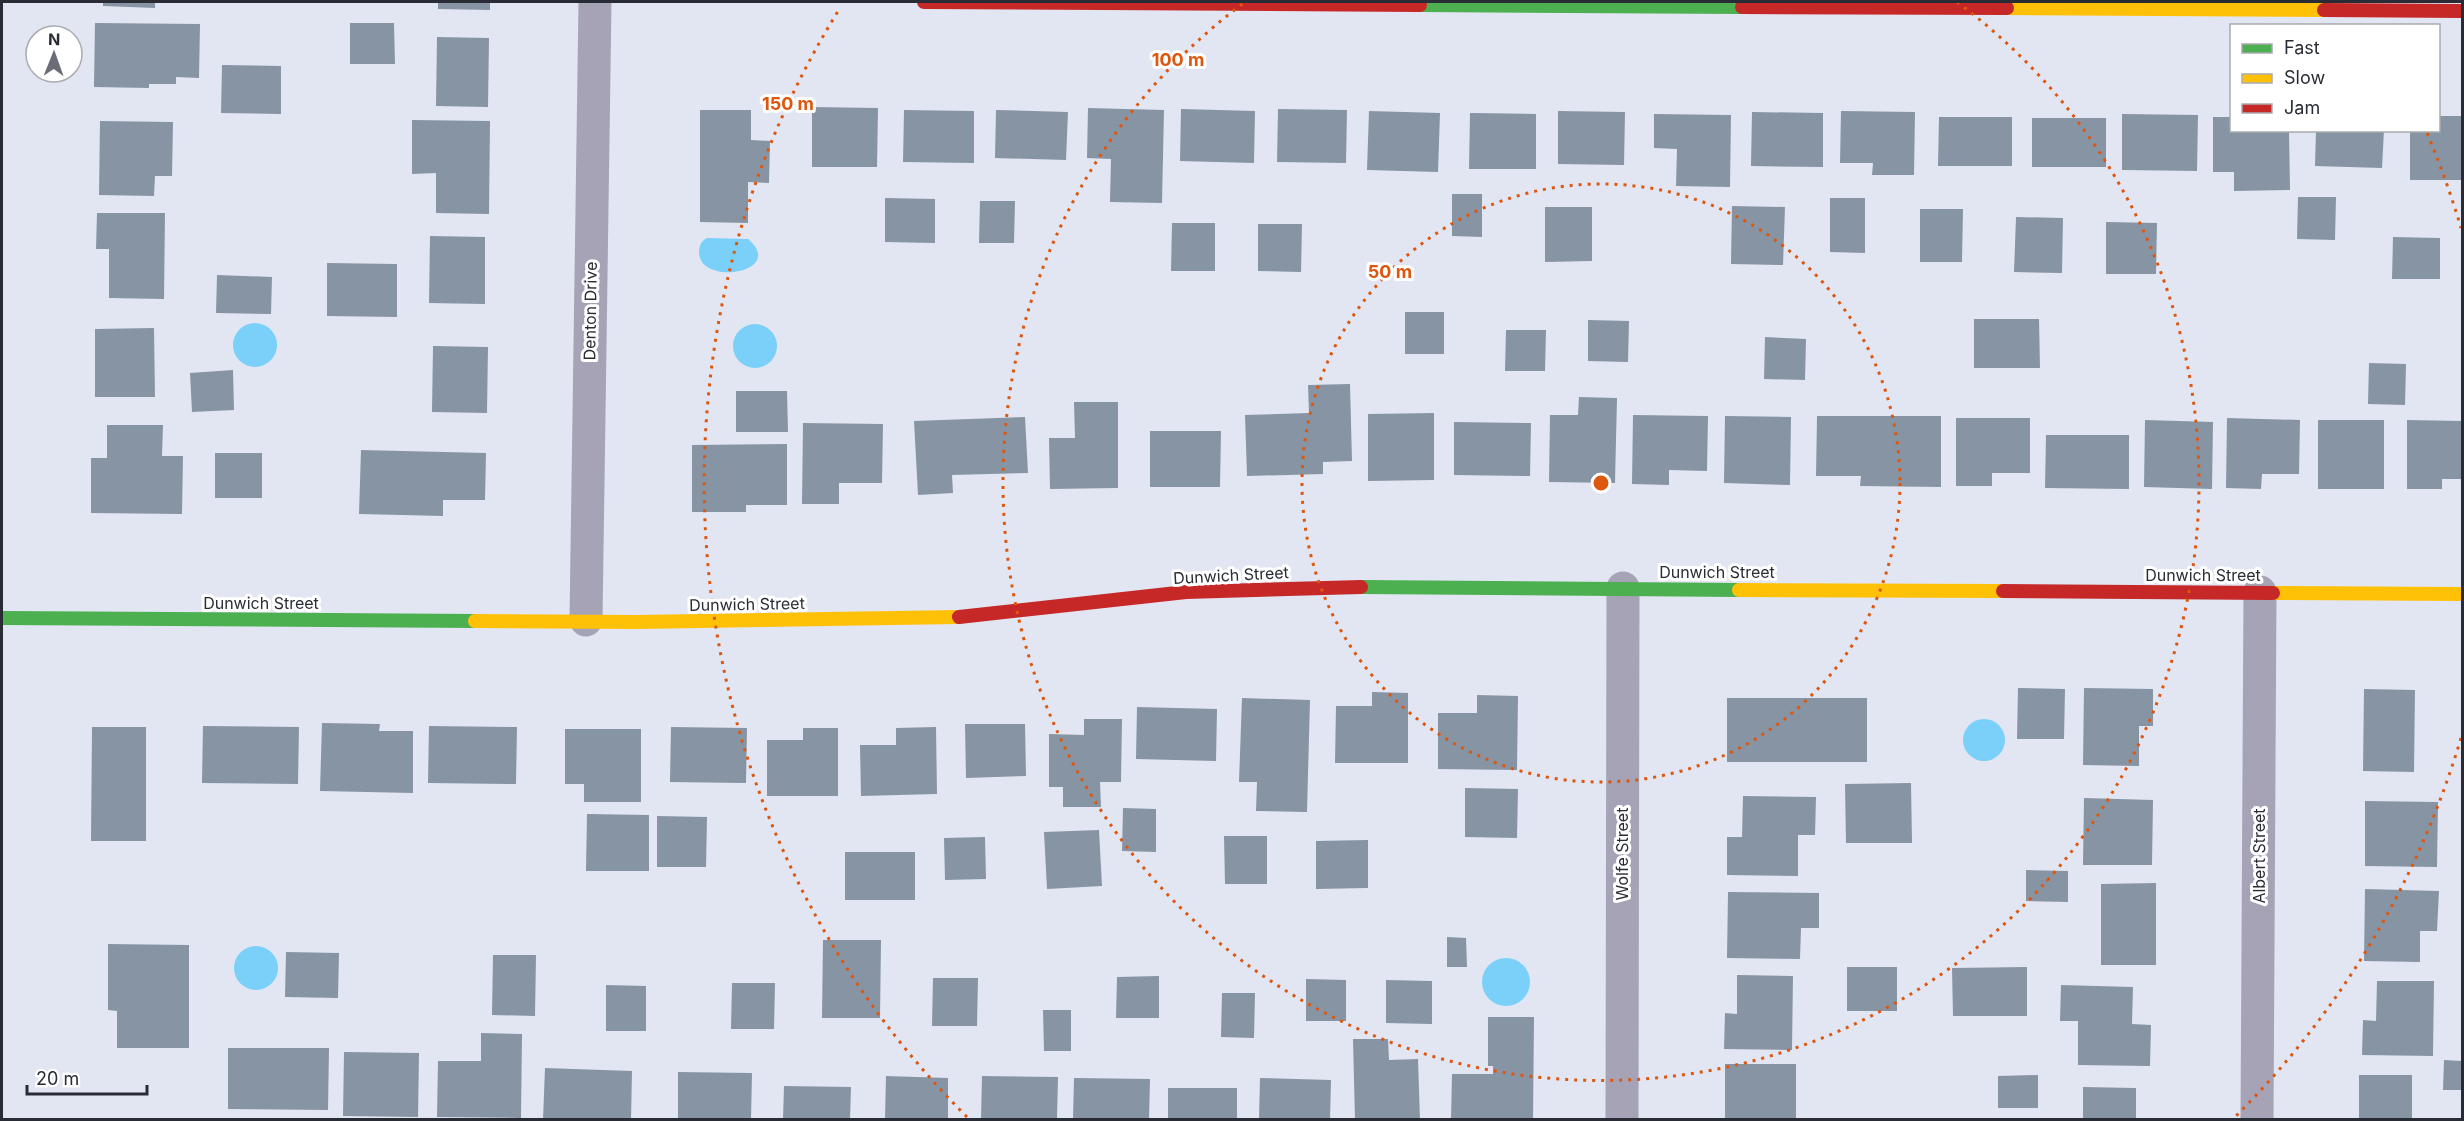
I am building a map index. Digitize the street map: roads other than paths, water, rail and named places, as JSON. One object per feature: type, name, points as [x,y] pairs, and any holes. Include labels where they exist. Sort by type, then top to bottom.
[{"type":"street","name":"Denton Drive","points":[[586,620],[595,2]]},
{"type":"street","points":[[924,2],[2463,12]]},
{"type":"street","name":"Dunwich Street","points":[[2,618],[637,622],[947,618],[1186,592],[1314,588],[2463,594]]},
{"type":"street","name":"Wolfe Street","points":[[1622,1119],[1623,588]]},
{"type":"street","name":"Albert Street","points":[[2257,1119],[2260,592]]},
{"type":"water","points":[[707,238],[748,239],[757,250],[757,260],[750,267],[739,271],[713,270],[703,264],[699,253],[701,244]]},
{"type":"water","points":[[255,323],[270,330],[277,345],[270,360],[255,367],[240,360],[233,345],[240,330]]},
{"type":"water","points":[[755,324],[770,331],[777,346],[770,361],[755,368],[740,361],[733,346],[740,331]]},
{"type":"water","points":[[1984,719],[1992,720],[1999,725],[2004,732],[2004,748],[1999,755],[1992,760],[1984,761],[1976,760],[1969,755],[1964,748],[1963,740],[1964,732],[1969,725],[1976,720]]},
{"type":"water","points":[[256,946],[265,947],[272,952],[277,959],[277,977],[272,984],[265,989],[256,990],[247,989],[240,984],[235,977],[234,968],[235,959],[240,952],[247,947]]},
{"type":"water","points":[[1501,958],[1511,958],[1523,965],[1530,977],[1530,987],[1523,999],[1511,1006],[1501,1006],[1486,995],[1482,987],[1482,977],[1493,962]]}]
